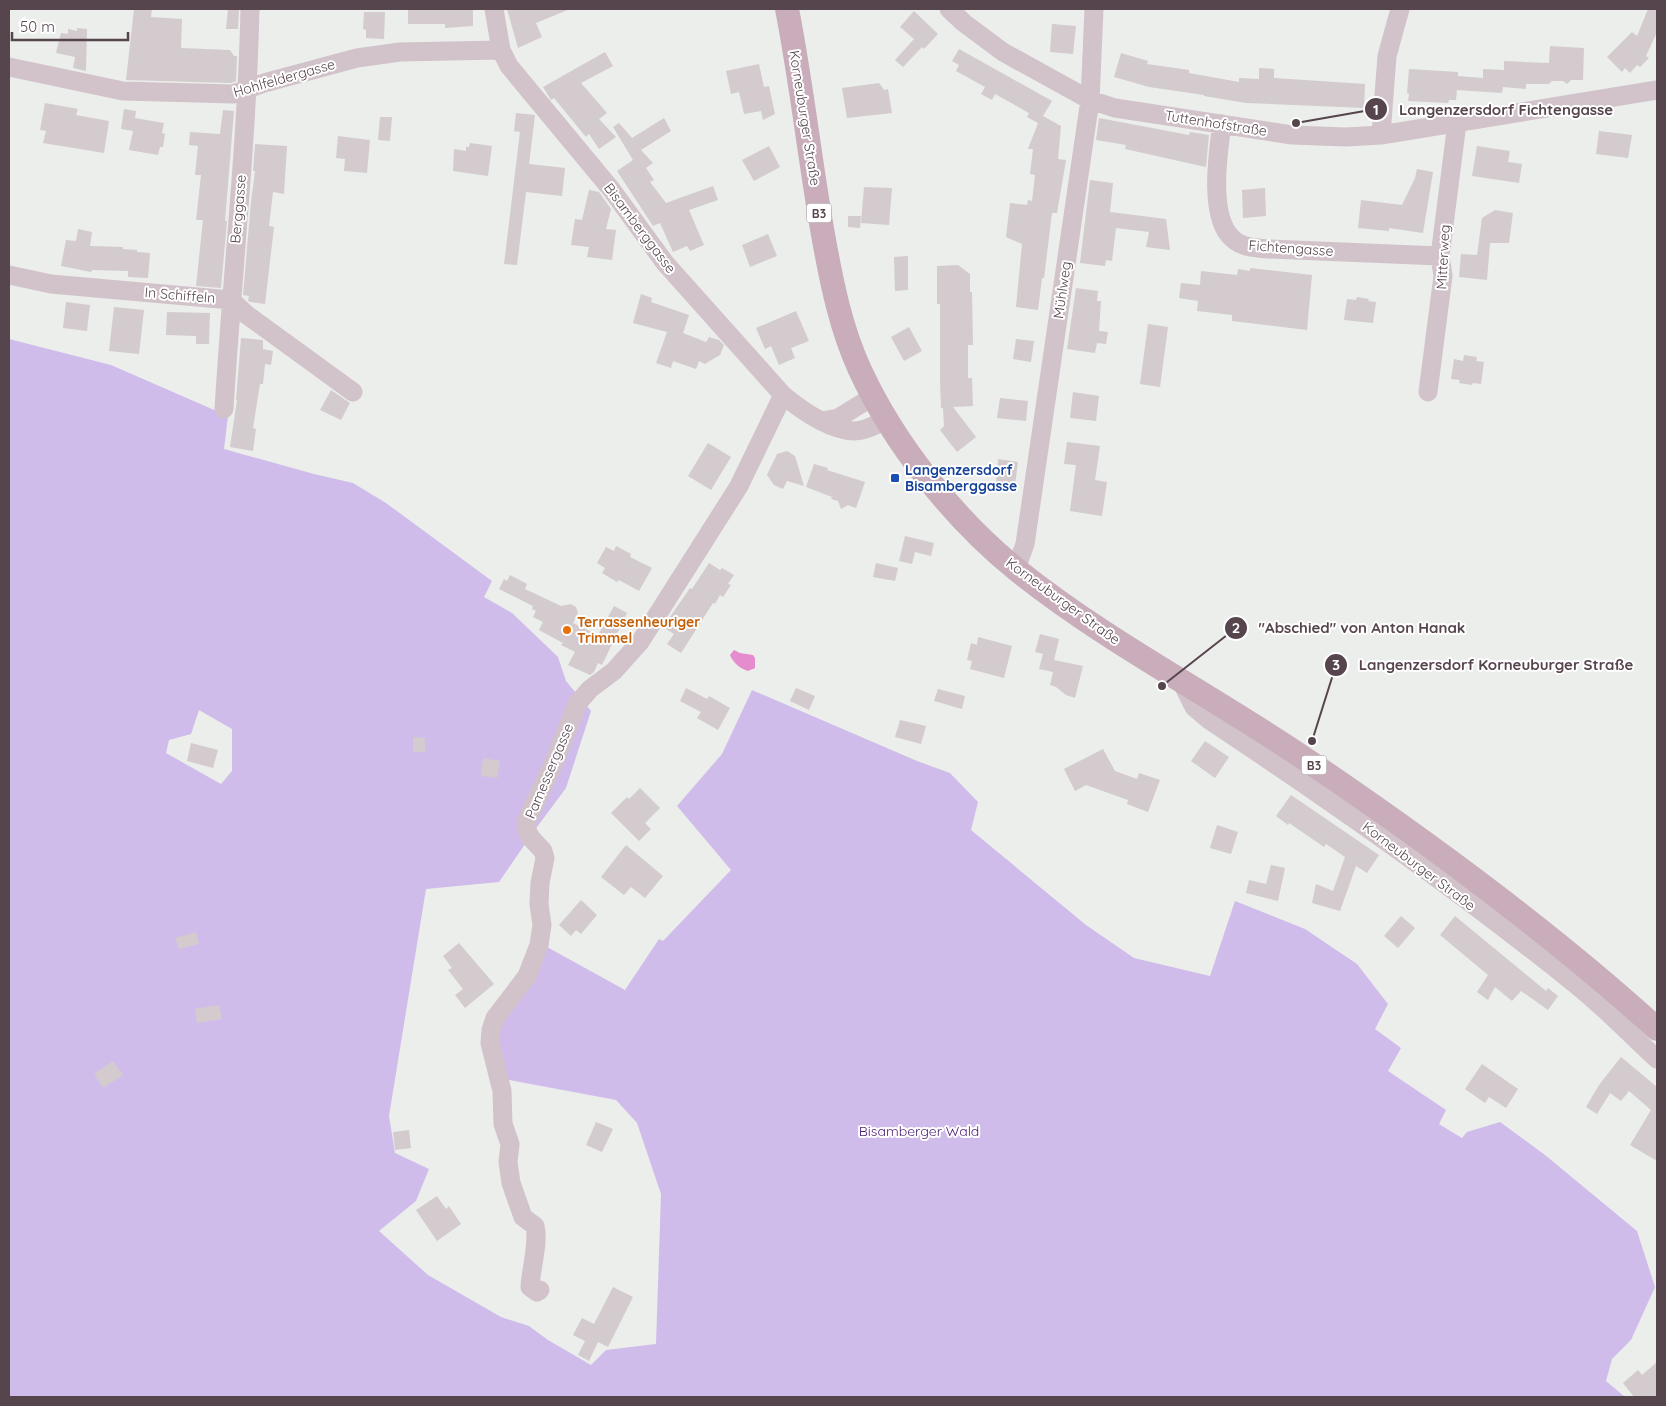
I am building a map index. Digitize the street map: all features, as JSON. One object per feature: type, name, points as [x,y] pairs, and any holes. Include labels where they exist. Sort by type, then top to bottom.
[{"type":"main road","name":"Korneuburger Straße","points":[[787,9],[821,220],[835,294],[852,352],[874,396],[908,451],[951,506],[973,530],[1016,569],[1088,621],[1301,756],[1443,857],[1573,957],[1657,1029]]},
{"type":"street","name":"Berggasse","points":[[224,409],[248,90],[250,9]]},
{"type":"street","name":"Bisamberggasse","points":[[494,9],[501,50],[509,66],[612,189],[665,263],[783,395],[798,408],[832,427],[853,431],[862,430],[887,418]]},
{"type":"street","name":"Tuttenhofstraße","points":[[949,9],[1003,52],[1090,100],[1116,108],[1297,135],[1346,137],[1381,135],[1657,90]]},
{"type":"street","name":"Mühlweg","points":[[1016,569],[1025,544],[1090,100],[1094,9]]},
{"type":"street","points":[[1381,135],[1387,56],[1400,9]]},
{"type":"street","name":"Hohlfeldergasse","points":[[9,67],[124,91],[233,94],[358,58],[400,52],[501,50]]},
{"type":"street","name":"Mitterweg","points":[[1428,392],[1443,276],[1440,256],[1457,123]]},
{"type":"street","name":"Fichtengasse","points":[[1222,124],[1216,177],[1221,220],[1226,232],[1242,245],[1270,249],[1440,256]]},
{"type":"street","name":"In Schiffeln","points":[[9,275],[51,284],[231,300],[247,315],[353,392]]},
{"type":"street","name":"Pamessergasse","points":[[540,1290],[537,1292],[530,1287],[537,1233],[536,1226],[523,1217],[511,1183],[508,1162],[510,1144],[503,1124],[502,1091],[490,1043],[491,1030],[495,1018],[527,976],[539,945],[542,925],[539,904],[540,883],[546,858],[543,851],[534,843],[527,832],[527,820],[555,760],[577,704],[590,690],[614,671],[640,642],[740,486],[783,395]]},
{"type":"street","points":[[823,421],[838,418],[874,396]]},
{"type":"street","name":"Korneuburger Straße","points":[[1180,679],[1194,707],[1208,719],[1320,794],[1416,862],[1580,988],[1657,1059]]},
{"type":"green space","name":"Bisamberger Wald","points":[[9,339],[111,365],[228,416],[224,449],[353,483],[386,503],[492,581],[484,597],[512,613],[558,657],[566,681],[591,711],[566,788],[499,882],[426,889],[389,1116],[395,1153],[429,1169],[416,1201],[379,1231],[428,1275],[501,1317],[529,1326],[548,1340],[591,1365],[606,1350],[656,1344],[661,1194],[637,1123],[616,1100],[493,1077],[487,1049],[547,947],[625,990],[659,939],[663,941],[731,870],[677,806],[722,754],[752,690],[917,761],[950,773],[978,802],[971,830],[1086,925],[1134,958],[1210,976],[1235,901],[1305,929],[1357,964],[1388,1004],[1375,1029],[1401,1048],[1388,1071],[1446,1110],[1439,1124],[1462,1138],[1467,1132],[1500,1122],[1545,1155],[1637,1231],[1655,1287],[1631,1340],[1612,1359],[1606,1381],[1625,1397],[9,1397]],"holes":[[[199,710],[232,729],[232,771],[221,784],[166,753],[169,740],[191,734]]]},
{"type":"shaded area","points":[[734,650],[753,655],[755,658],[755,668],[748,671],[733,661],[730,655]]},
{"type":"building","points":[[134,9],[152,9],[151,17],[182,19],[181,48],[230,50],[234,56],[237,56],[236,81],[231,83],[126,80]]},
{"type":"building","points":[[228,9],[239,9],[238,29],[226,29]]},
{"type":"building","points":[[408,9],[473,9],[473,26],[445,28],[445,24],[408,24]]},
{"type":"building","points":[[507,9],[570,9],[536,23],[542,37],[518,48]]},
{"type":"building","points":[[1648,9],[1657,9],[1657,32],[1646,56],[1649,58],[1640,67],[1637,65],[1630,73],[1625,68],[1622,72],[1607,57],[1632,32],[1637,36]]},
{"type":"building","points":[[914,11],[938,34],[924,49],[922,47],[903,67],[895,60],[914,39],[900,27]]},
{"type":"building","points":[[364,12],[385,12],[384,39],[366,38],[366,30],[363,29]]},
{"type":"building","points":[[1052,24],[1076,26],[1073,54],[1050,52]]},
{"type":"building","points":[[77,28],[87,29],[86,71],[73,68],[75,57],[56,53],[61,33],[68,34],[68,29],[77,31]]},
{"type":"building","points":[[1550,46],[1584,48],[1583,80],[1571,80],[1567,84],[1563,81],[1552,81],[1549,84],[1526,84],[1526,89],[1503,87],[1502,93],[1457,90],[1456,100],[1449,100],[1448,103],[1408,101],[1409,69],[1458,72],[1458,76],[1483,78],[1483,69],[1504,70],[1504,61],[1549,63]]},
{"type":"building","points":[[959,49],[1052,101],[1043,116],[1061,126],[1058,159],[1066,160],[1057,213],[1052,213],[1038,310],[1016,307],[1022,244],[1006,237],[1010,203],[1027,205],[1028,200],[1032,201],[1035,175],[1030,174],[1033,149],[1028,149],[1038,123],[1027,117],[1029,113],[995,94],[992,100],[981,94],[985,87],[956,71],[959,65],[952,61]]},
{"type":"building","points":[[605,52],[613,66],[581,83],[607,113],[599,119],[616,137],[599,149],[589,134],[586,137],[554,98],[551,100],[543,87]]},
{"type":"building","points":[[1121,53],[1148,61],[1147,64],[1189,70],[1189,73],[1239,82],[1239,78],[1259,79],[1259,68],[1274,69],[1274,78],[1365,84],[1364,108],[1246,103],[1149,87],[1114,77]]},
{"type":"building","points":[[759,64],[764,87],[769,86],[775,114],[763,120],[761,111],[744,114],[739,92],[731,94],[726,71]]},
{"type":"building","points":[[879,83],[884,90],[888,89],[892,113],[847,118],[842,88]]},
{"type":"building","points":[[45,103],[78,109],[76,115],[109,121],[104,153],[43,143],[46,131],[40,130]]},
{"type":"building","points":[[124,109],[136,111],[135,118],[164,123],[162,133],[165,134],[163,147],[160,147],[158,155],[129,150],[133,131],[121,129]]},
{"type":"building","points":[[223,110],[234,111],[221,288],[196,286],[203,220],[196,220],[201,175],[195,175],[198,146],[189,145],[190,132],[220,134]]},
{"type":"building","points":[[516,113],[535,115],[529,164],[565,168],[562,196],[526,192],[517,265],[504,264],[520,132],[514,131]]},
{"type":"building","points":[[380,117],[392,117],[390,141],[378,140]]},
{"type":"building","points":[[664,118],[671,131],[641,150],[653,163],[646,168],[654,180],[650,182],[666,203],[713,186],[718,200],[689,210],[704,245],[690,251],[687,246],[673,252],[660,223],[653,226],[617,171],[633,160],[613,127],[619,123],[632,138]]},
{"type":"building","points":[[1099,118],[1189,135],[1190,132],[1209,135],[1206,167],[1125,149],[1126,145],[1096,140]]},
{"type":"building","points":[[1599,131],[1632,135],[1628,158],[1596,154]]},
{"type":"building","points":[[338,136],[370,140],[367,173],[344,171],[345,159],[336,158]]},
{"type":"building","points":[[470,143],[492,146],[488,176],[453,171],[454,149],[466,151],[466,147],[469,147]]},
{"type":"building","points":[[255,144],[287,146],[284,194],[273,192],[269,226],[274,227],[265,304],[250,302],[248,301],[249,296],[243,295],[255,171],[253,171]]},
{"type":"building","points":[[769,146],[780,167],[754,181],[742,160]]},
{"type":"building","points":[[1477,146],[1510,151],[1508,162],[1522,164],[1519,183],[1472,176]]},
{"type":"building","points":[[1417,169],[1433,172],[1423,233],[1389,228],[1389,231],[1358,228],[1361,200],[1402,205],[1415,178]]},
{"type":"building","points":[[1090,180],[1113,183],[1110,212],[1166,219],[1170,250],[1146,247],[1149,232],[1116,228],[1112,261],[1106,260],[1105,266],[1080,263]]},
{"type":"building","points":[[864,187],[892,188],[889,225],[861,223]]},
{"type":"building","points":[[1265,188],[1266,216],[1243,218],[1242,190]]},
{"type":"building","points":[[589,190],[599,192],[611,209],[606,229],[616,230],[612,260],[587,257],[589,247],[571,245],[575,219],[582,220]]},
{"type":"building","points":[[1495,210],[1513,213],[1509,243],[1490,243],[1487,280],[1459,277],[1461,254],[1477,255],[1482,218]]},
{"type":"building","points":[[848,216],[861,216],[860,228],[848,227]]},
{"type":"building","points":[[78,229],[92,232],[90,246],[123,247],[123,249],[150,253],[148,278],[128,277],[128,271],[92,270],[91,272],[61,266],[66,240],[76,241]]},
{"type":"building","points":[[768,234],[777,256],[750,267],[742,245]]},
{"type":"building","points":[[908,256],[908,290],[895,291],[894,257]]},
{"type":"building","points":[[958,265],[970,274],[970,292],[972,292],[973,345],[968,345],[968,378],[972,378],[973,406],[953,407],[976,437],[957,452],[940,430],[944,426],[943,408],[941,408],[940,304],[937,304],[937,266]]},
{"type":"building","points":[[1250,268],[1312,275],[1307,330],[1232,321],[1232,315],[1197,311],[1198,301],[1179,298],[1181,283],[1200,285],[1201,271],[1237,275],[1238,269],[1250,271]]},
{"type":"building","points":[[1076,288],[1098,291],[1097,301],[1101,301],[1099,331],[1108,332],[1106,344],[1097,343],[1095,353],[1067,349]]},
{"type":"building","points":[[641,294],[652,298],[651,302],[689,315],[683,333],[706,342],[709,337],[719,340],[724,345],[720,355],[705,364],[699,361],[696,369],[673,361],[671,368],[656,363],[667,332],[633,323]]},
{"type":"building","points":[[1357,297],[1376,302],[1373,323],[1344,320],[1347,299],[1356,300]]},
{"type":"building","points":[[66,302],[90,305],[87,331],[63,328]]},
{"type":"building","points":[[114,307],[144,310],[139,354],[109,351]]},
{"type":"building","points":[[796,311],[809,341],[791,348],[795,358],[779,365],[771,346],[765,349],[756,328]]},
{"type":"building","points":[[167,312],[210,313],[209,344],[196,344],[196,336],[166,335]]},
{"type":"building","points":[[1148,324],[1168,327],[1160,387],[1140,384]]},
{"type":"building","points":[[909,327],[922,351],[904,361],[891,337]]},
{"type":"building","points":[[241,338],[263,340],[263,349],[273,351],[271,365],[265,364],[263,384],[260,384],[253,428],[256,429],[253,451],[230,447],[237,400]]},
{"type":"building","points":[[1016,339],[1034,341],[1031,362],[1013,359]]},
{"type":"building","points":[[1464,355],[1477,357],[1476,361],[1484,362],[1481,384],[1459,383],[1460,380],[1451,379],[1454,359],[1463,361]]},
{"type":"building","points":[[331,390],[350,403],[341,420],[320,410]]},
{"type":"building","points":[[1073,392],[1099,396],[1096,421],[1070,418]]},
{"type":"building","points":[[1000,398],[1028,401],[1026,421],[997,418]]},
{"type":"building","points":[[1067,442],[1100,446],[1095,480],[1107,482],[1102,516],[1070,511],[1076,465],[1064,464]]},
{"type":"building","points":[[708,443],[731,457],[711,490],[688,476]]},
{"type":"building","points":[[787,451],[795,456],[804,486],[787,481],[783,489],[774,485],[767,475],[777,454]]},
{"type":"building","points":[[998,459],[1018,462],[1015,485],[996,483]]},
{"type":"building","points":[[814,464],[865,482],[856,508],[848,505],[841,509],[838,501],[831,499],[832,497],[806,487]]},
{"type":"building","points":[[905,536],[934,543],[931,556],[915,552],[912,564],[899,561]]},
{"type":"building","points":[[616,546],[631,554],[630,557],[652,568],[639,591],[619,580],[617,582],[602,573],[605,568],[597,563],[606,547],[614,551]]},
{"type":"building","points":[[709,563],[720,570],[722,568],[734,575],[728,584],[731,585],[723,597],[720,595],[715,604],[713,603],[681,653],[667,644],[674,634],[663,627]]},
{"type":"building","points":[[876,563],[898,568],[895,581],[873,577]]},
{"type":"building","points":[[510,575],[527,584],[525,589],[561,606],[571,604],[576,607],[578,613],[573,623],[598,635],[614,606],[627,613],[602,665],[598,663],[594,672],[590,675],[568,665],[575,652],[539,630],[543,622],[533,617],[536,611],[532,609],[533,606],[499,589],[504,579],[507,581]]},
{"type":"building","points":[[1040,634],[1059,639],[1054,660],[1083,666],[1075,698],[1050,685],[1053,672],[1039,669],[1043,654],[1035,652]]},
{"type":"building","points":[[978,637],[1012,646],[1004,678],[970,669],[972,661],[967,660],[971,643],[977,645]]},
{"type":"building","points":[[686,688],[707,699],[709,696],[730,708],[718,730],[697,718],[701,712],[680,701]]},
{"type":"building","points":[[796,688],[815,696],[809,710],[790,701]]},
{"type":"building","points":[[938,689],[965,696],[962,709],[934,701]]},
{"type":"building","points":[[900,720],[926,726],[921,744],[895,737]]},
{"type":"building","points":[[413,737],[425,738],[425,752],[413,752]]},
{"type":"building","points":[[1205,741],[1229,757],[1215,778],[1191,761]]},
{"type":"building","points":[[191,743],[218,750],[213,768],[187,761]]},
{"type":"building","points":[[1103,749],[1115,771],[1137,779],[1139,773],[1160,780],[1148,812],[1127,804],[1128,800],[1086,785],[1075,791],[1064,769]]},
{"type":"building","points":[[483,758],[500,761],[497,778],[481,776]]},
{"type":"building","points":[[640,788],[660,808],[645,823],[651,829],[639,841],[611,813],[627,797],[629,799]]},
{"type":"building","points":[[1291,795],[1379,855],[1367,873],[1356,866],[1340,911],[1312,903],[1316,884],[1333,891],[1345,857],[1326,844],[1324,847],[1276,816]]},
{"type":"building","points":[[1217,825],[1238,832],[1231,854],[1210,848]]},
{"type":"building","points":[[626,845],[663,876],[645,898],[631,887],[624,895],[601,877]]},
{"type":"building","points":[[1271,865],[1285,868],[1278,901],[1246,893],[1249,880],[1266,884]]},
{"type":"building","points":[[581,900],[597,915],[581,934],[576,930],[571,936],[559,925]]},
{"type":"building","points":[[1401,916],[1415,928],[1398,948],[1384,936]]},
{"type":"building","points":[[1455,916],[1546,991],[1548,988],[1558,996],[1548,1010],[1521,991],[1512,1001],[1495,987],[1488,1000],[1477,992],[1488,975],[1440,935]]},
{"type":"building","points":[[196,932],[199,944],[179,949],[175,938]]},
{"type":"building","points":[[459,943],[494,984],[465,1008],[455,995],[463,989],[448,970],[452,968],[443,956]]},
{"type":"building","points":[[219,1005],[222,1019],[197,1023],[195,1009]]},
{"type":"building","points":[[1621,1057],[1657,1087],[1657,1161],[1630,1145],[1651,1110],[1629,1091],[1621,1101],[1610,1093],[1597,1114],[1586,1107],[1599,1085]]},
{"type":"building","points":[[113,1061],[123,1075],[103,1088],[94,1074]]},
{"type":"building","points":[[1482,1064],[1518,1089],[1506,1108],[1489,1097],[1485,1103],[1465,1089]]},
{"type":"building","points":[[596,1122],[613,1129],[602,1152],[586,1145]]},
{"type":"building","points":[[409,1130],[411,1148],[395,1150],[393,1132]]},
{"type":"building","points":[[437,1196],[446,1209],[449,1206],[461,1224],[437,1241],[416,1210]]},
{"type":"building","points":[[613,1287],[633,1297],[608,1347],[598,1342],[589,1361],[578,1355],[585,1341],[573,1335],[582,1318],[594,1324]]},
{"type":"building","points":[[1657,1362],[1657,1397],[1634,1397],[1623,1383],[1638,1370],[1642,1375]]},
{"type":"place","name":"Langenzersdorf Fichtengasse","points":[[1296,123]]},
{"type":"place","name":"Langenzersdorf Bisamberggasse","points":[[895,478]]},
{"type":"place","name":"Terrassenheuriger Trimmel","points":[[567,630]]},
{"type":"place","name":"\"Abschied\" von Anton Hanak","points":[[1162,686]]},
{"type":"place","name":"Langenzersdorf Korneuburger Straße","points":[[1312,741]]}]
